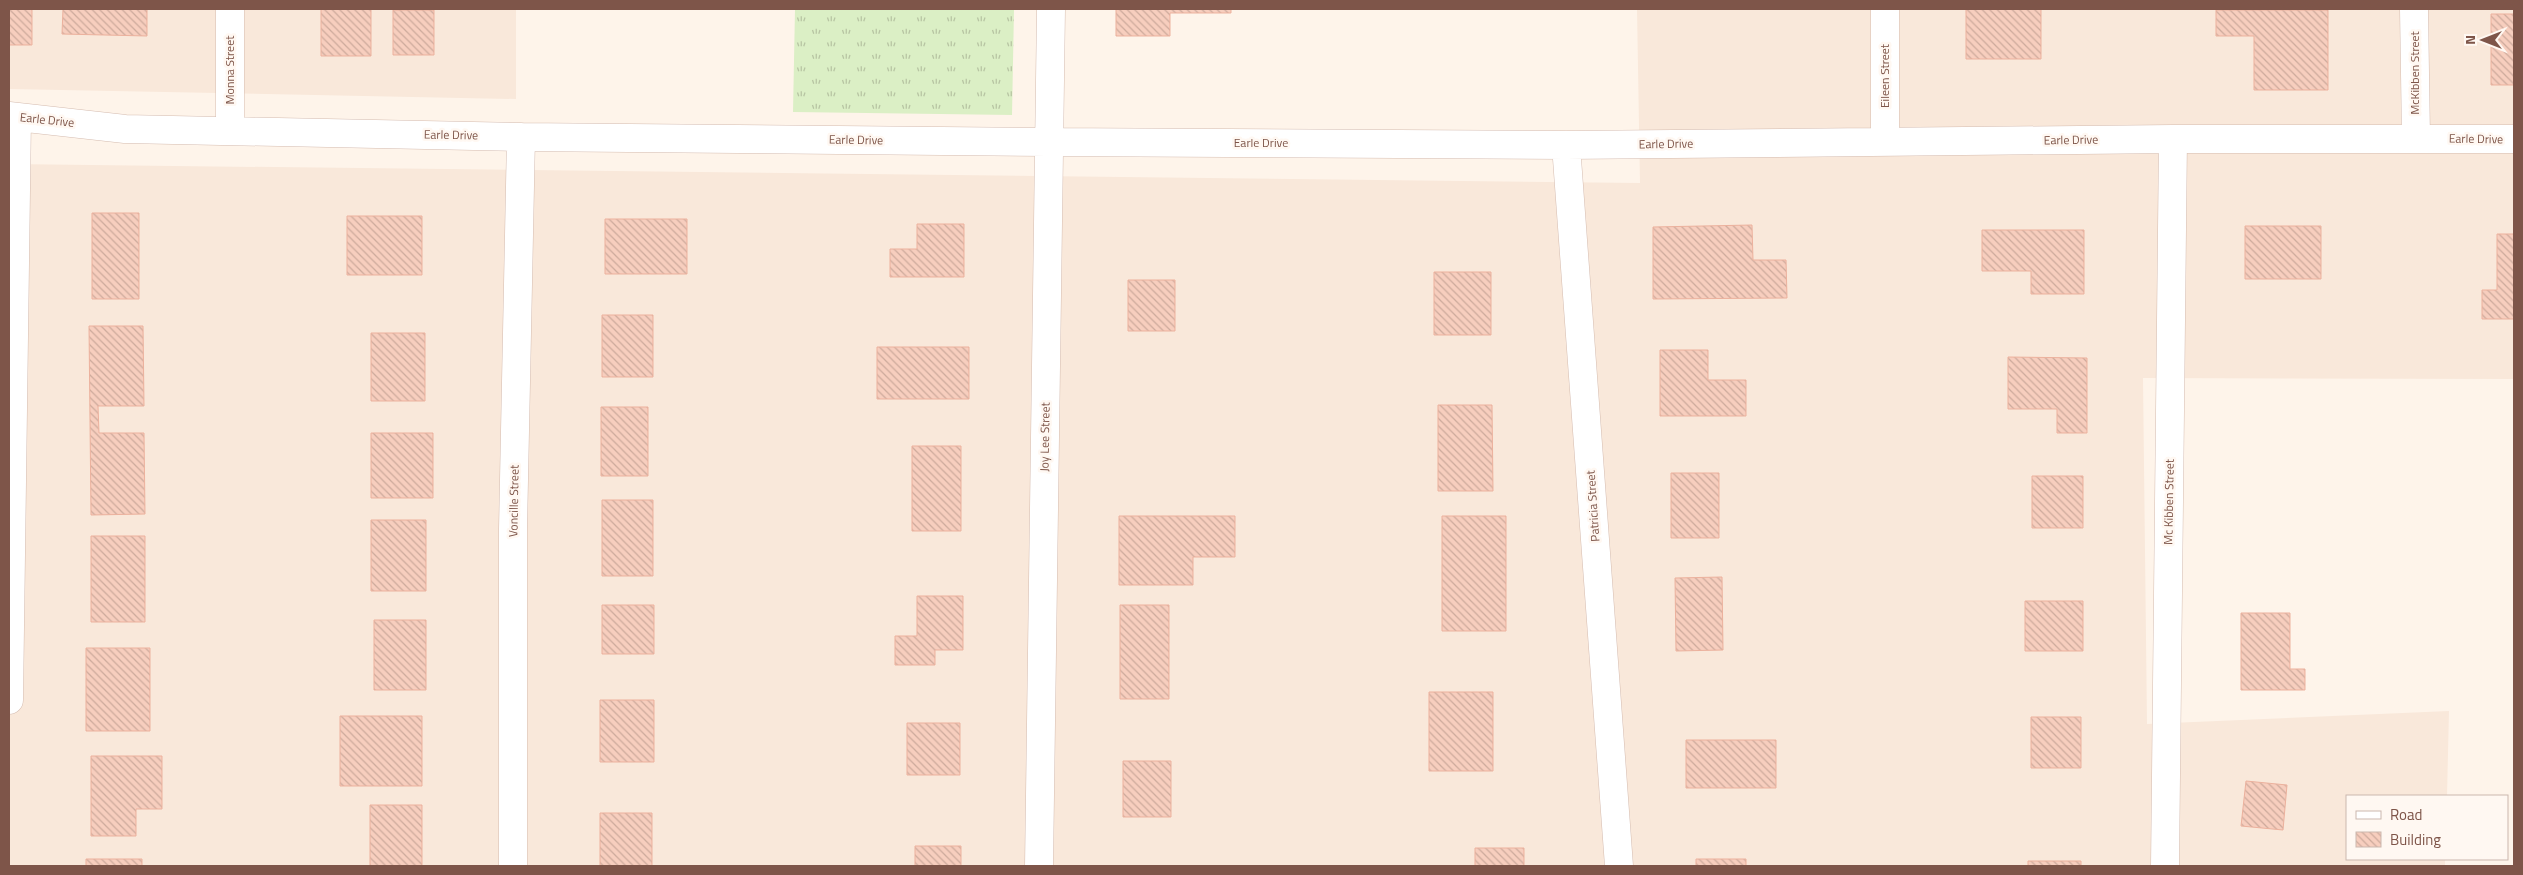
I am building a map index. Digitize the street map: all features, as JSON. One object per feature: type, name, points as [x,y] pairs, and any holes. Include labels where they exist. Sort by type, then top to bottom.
[{"type":"street","name":"Monna Street","points":[[230,9],[230,131]]},
{"type":"street","name":"Joy Lee Street","points":[[1039,866],[1048,142],[1052,9]]},
{"type":"street","name":"Eileen Street","points":[[1885,9],[1885,142]]},
{"type":"street","name":"McKibben Street","points":[[2414,9],[2416,138]]},
{"type":"street","name":"Earle Drive","points":[[13,116],[125,128],[230,131],[521,137],[1048,142],[1566,145],[2173,139],[2514,139]]},
{"type":"street","points":[[9,700],[13,116]]},
{"type":"street","name":"Voncille Street","points":[[513,866],[513,529],[521,137]]},
{"type":"street","name":"Mc Kibben Street","points":[[2165,866],[2173,139]]},
{"type":"street","name":"Patricia Street","points":[[1566,145],[1620,866]]},
{"type":"shaded area","points":[[9,9],[516,9],[516,99],[9,89]]},
{"type":"shaded area","points":[[1637,9],[2514,9],[2514,379],[2143,378],[2147,724],[2449,711],[2447,795],[2346,795],[2346,860],[2445,860],[2445,866],[9,866],[9,164],[1640,183]]},
{"type":"green space","points":[[795,9],[1014,9],[1012,115],[793,112]]},
{"type":"building","points":[[9,9],[32,9],[32,45],[9,45]]},
{"type":"building","points":[[63,9],[147,9],[147,36],[62,34]]},
{"type":"building","points":[[321,9],[371,9],[371,56],[321,56]]},
{"type":"building","points":[[1116,9],[1231,9],[1231,13],[1170,13],[1170,36],[1116,36]]},
{"type":"building","points":[[1966,9],[2041,9],[2041,59],[1966,59]]},
{"type":"building","points":[[393,10],[434,10],[434,55],[393,55]]},
{"type":"building","points":[[2216,10],[2328,10],[2328,90],[2254,90],[2254,36],[2216,36]]},
{"type":"building","points":[[2491,14],[2514,14],[2514,85],[2491,85]]},
{"type":"building","points":[[92,213],[139,213],[139,299],[92,299]]},
{"type":"building","points":[[347,216],[422,216],[422,275],[347,275]]},
{"type":"building","points":[[605,219],[687,219],[687,274],[605,274]]},
{"type":"building","points":[[917,224],[964,224],[964,277],[890,277],[890,249],[917,249]]},
{"type":"building","points":[[1752,225],[1753,260],[1786,260],[1787,298],[1653,299],[1653,227]]},
{"type":"building","points":[[2245,226],[2321,226],[2321,279],[2245,279]]},
{"type":"building","points":[[1982,230],[2084,230],[2084,294],[2031,294],[2031,271],[1982,271]]},
{"type":"building","points":[[2497,234],[2514,234],[2514,319],[2482,319],[2482,290],[2497,290]]},
{"type":"building","points":[[1434,272],[1491,272],[1491,335],[1434,335]]},
{"type":"building","points":[[1128,280],[1175,280],[1175,331],[1128,331]]},
{"type":"building","points":[[602,315],[653,315],[653,377],[602,377]]},
{"type":"building","points":[[89,326],[143,326],[144,406],[98,406],[99,433],[144,433],[145,514],[91,515]]},
{"type":"building","points":[[371,333],[425,333],[425,401],[371,401]]},
{"type":"building","points":[[877,347],[969,347],[969,399],[877,399]]},
{"type":"building","points":[[1660,350],[1708,350],[1708,380],[1746,380],[1746,416],[1660,416]]},
{"type":"building","points":[[2008,357],[2087,358],[2087,433],[2057,433],[2057,409],[2008,409]]},
{"type":"building","points":[[1438,405],[1492,405],[1493,491],[1438,491]]},
{"type":"building","points":[[601,407],[648,407],[648,476],[601,476]]},
{"type":"building","points":[[371,433],[433,433],[433,498],[371,498]]},
{"type":"building","points":[[912,446],[961,446],[961,531],[912,531]]},
{"type":"building","points":[[1671,473],[1719,473],[1719,538],[1671,538]]},
{"type":"building","points":[[2032,476],[2083,476],[2083,528],[2032,528]]},
{"type":"building","points":[[602,500],[653,500],[653,576],[602,576]]},
{"type":"building","points":[[1119,516],[1235,516],[1235,557],[1193,557],[1193,585],[1119,585]]},
{"type":"building","points":[[1442,516],[1506,516],[1506,631],[1442,631]]},
{"type":"building","points":[[371,520],[426,520],[426,591],[371,591]]},
{"type":"building","points":[[91,536],[145,536],[145,622],[91,622]]},
{"type":"building","points":[[1722,577],[1723,650],[1676,651],[1675,578]]},
{"type":"building","points":[[917,596],[963,596],[963,650],[935,650],[935,665],[895,665],[895,636],[917,636]]},
{"type":"building","points":[[2025,601],[2083,601],[2083,651],[2025,651]]},
{"type":"building","points":[[602,605],[654,605],[654,654],[602,654]]},
{"type":"building","points":[[1120,605],[1169,605],[1169,699],[1120,699]]},
{"type":"building","points":[[2241,613],[2290,613],[2290,669],[2305,669],[2305,690],[2241,690]]},
{"type":"building","points":[[374,620],[426,620],[426,690],[374,690]]},
{"type":"building","points":[[86,648],[150,648],[150,731],[86,731]]},
{"type":"building","points":[[1429,692],[1493,692],[1493,771],[1429,771]]},
{"type":"building","points":[[600,700],[654,700],[654,762],[600,762]]},
{"type":"building","points":[[340,716],[422,716],[422,786],[340,786]]},
{"type":"building","points":[[2031,717],[2081,717],[2081,768],[2031,768]]},
{"type":"building","points":[[907,723],[960,723],[960,775],[907,775]]},
{"type":"building","points":[[1686,740],[1776,740],[1776,788],[1686,788]]},
{"type":"building","points":[[91,756],[162,756],[162,809],[136,809],[136,836],[91,836]]},
{"type":"building","points":[[1123,761],[1171,761],[1171,817],[1123,817]]},
{"type":"building","points":[[2246,781],[2287,785],[2283,830],[2241,826]]},
{"type":"building","points":[[370,805],[422,805],[422,866],[370,866]]},
{"type":"building","points":[[600,813],[652,813],[652,866],[600,866]]},
{"type":"building","points":[[915,846],[961,846],[961,866],[915,866]]},
{"type":"building","points":[[1475,848],[1524,848],[1524,866],[1475,866]]},
{"type":"building","points":[[86,859],[142,859],[142,866],[86,866]]},
{"type":"building","points":[[1696,859],[1746,859],[1746,866],[1696,866]]},
{"type":"building","points":[[2028,861],[2081,861],[2081,866],[2028,866]]}]
